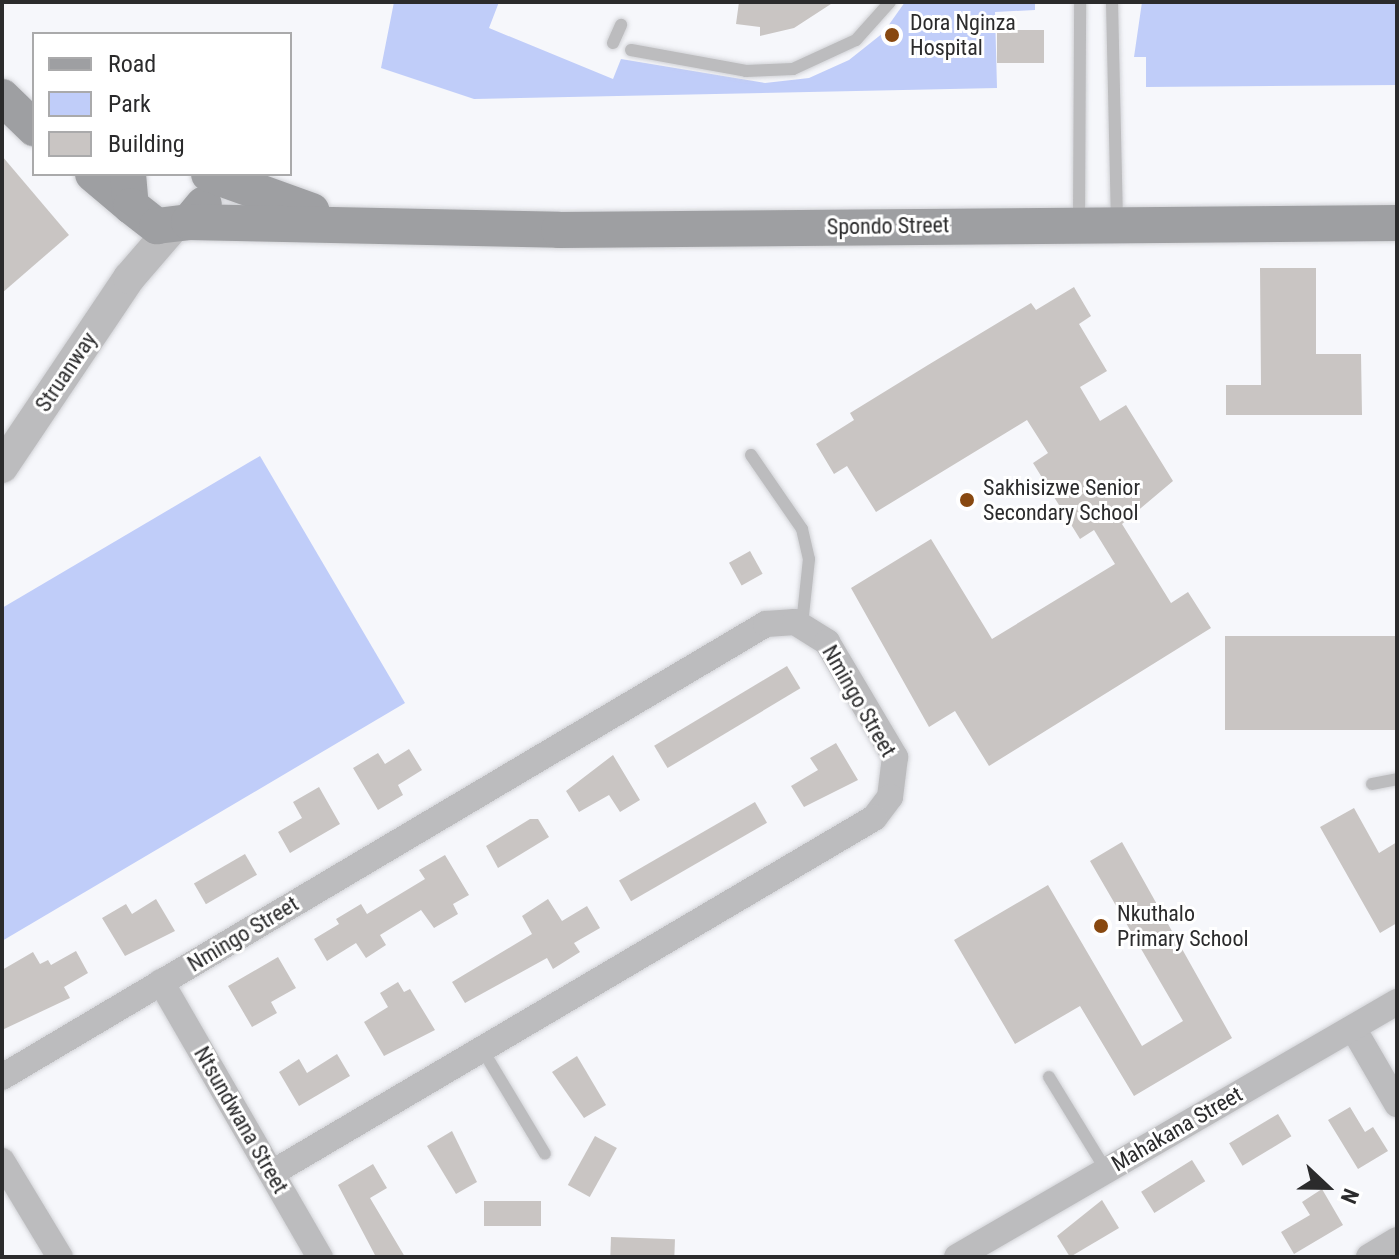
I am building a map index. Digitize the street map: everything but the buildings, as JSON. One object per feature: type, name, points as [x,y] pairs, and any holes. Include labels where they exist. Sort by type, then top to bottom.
[{"type":"main road","points":[[2,84],[32,105]]},
{"type":"main road","points":[[2,97],[32,126]]},
{"type":"main road","points":[[96,176],[153,209],[206,201],[208,176]]},
{"type":"main road","name":"Spondo Street","points":[[213,176],[297,207],[380,226]]},
{"type":"main road","name":"Spondo Street","points":[[153,209],[380,226],[559,230],[1397,223]]},
{"type":"street","name":"Struanway","points":[[2,467],[129,278],[153,209]]},
{"type":"street","name":"Nmingo Street","points":[[2,1077],[766,624],[802,624],[827,642],[895,757],[890,797],[874,818],[272,1173]]},
{"type":"street","name":"Ntsundwana Street","points":[[161,982],[320,1257]]},
{"type":"street","name":"Mahakana Street","points":[[957,1257],[1397,1002]]},
{"type":"street","points":[[1353,1028],[1397,1104]]},
{"type":"street","points":[[2,1161],[60,1257]]},
{"type":"street","points":[[1369,1257],[1397,1240]]},
{"type":"lane","points":[[631,50],[746,71],[793,69],[856,40],[890,2]]},
{"type":"lane","points":[[1079,224],[1080,2]]},
{"type":"lane","points":[[1112,2],[1117,224]]},
{"type":"lane","points":[[613,43],[621,25]]},
{"type":"lane","points":[[751,455],[802,529],[809,559],[802,624]]},
{"type":"lane","points":[[1372,784],[1397,779]]},
{"type":"lane","points":[[482,1049],[545,1154]]},
{"type":"lane","points":[[1049,1077],[1106,1170]]},
{"type":"green space","points":[[394,2],[499,2],[489,28],[613,79],[621,59],[765,83],[809,78],[849,60],[883,33],[905,2],[1035,2],[1035,10],[995,12],[997,88],[474,99],[381,68]]},
{"type":"green space","points":[[1142,2],[1397,2],[1397,85],[1146,87],[1146,57],[1134,57]]},
{"type":"green space","points":[[260,456],[405,703],[2,941],[2,608]]},
{"type":"place","name":"Dora Nginza Hospital","points":[[892,35]]},
{"type":"place","name":"Sakhisizwe Senior Secondary School","points":[[967,500]]},
{"type":"place","name":"Nkuthalo Primary School","points":[[1101,926]]}]
